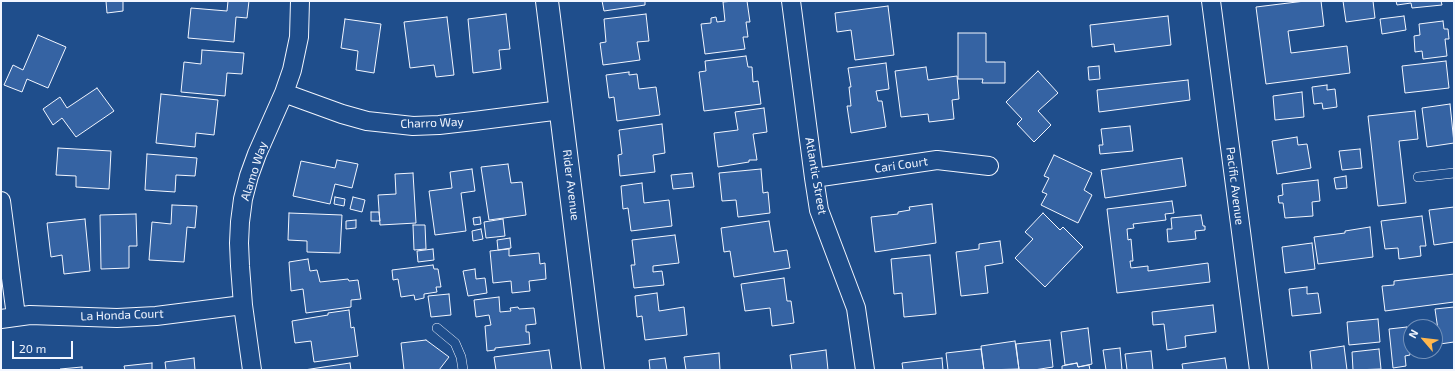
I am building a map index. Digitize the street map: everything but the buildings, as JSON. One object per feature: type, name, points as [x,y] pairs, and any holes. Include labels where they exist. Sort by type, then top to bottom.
[{"type":"street","name":"Alamo Way","points":[[252,370],[243,305],[239,243],[243,199],[257,154],[284,93],[296,52],[299,37],[300,1]]},
{"type":"street","name":"Rider Avenue","points":[[547,1],[594,370]]},
{"type":"street","name":"Atlantic Street","points":[[791,1],[819,210],[856,308],[865,370]]},
{"type":"street","name":"Pacific Avenue","points":[[1211,1],[1259,370]]},
{"type":"street","name":"Charro Way","points":[[284,93],[342,114],[367,121],[413,126],[446,125],[561,110]]},
{"type":"street","name":"Cari Court","points":[[814,178],[937,160],[989,166]]},
{"type":"street","points":[[1,202],[9,317]]},
{"type":"street","name":"La Honda Court","points":[[9,317],[30,315],[117,318],[156,316],[243,305]]},
{"type":"lane","points":[[1418,177],[1454,173]]},
{"type":"lane","points":[[437,328],[455,343],[461,357],[463,370]]}]
